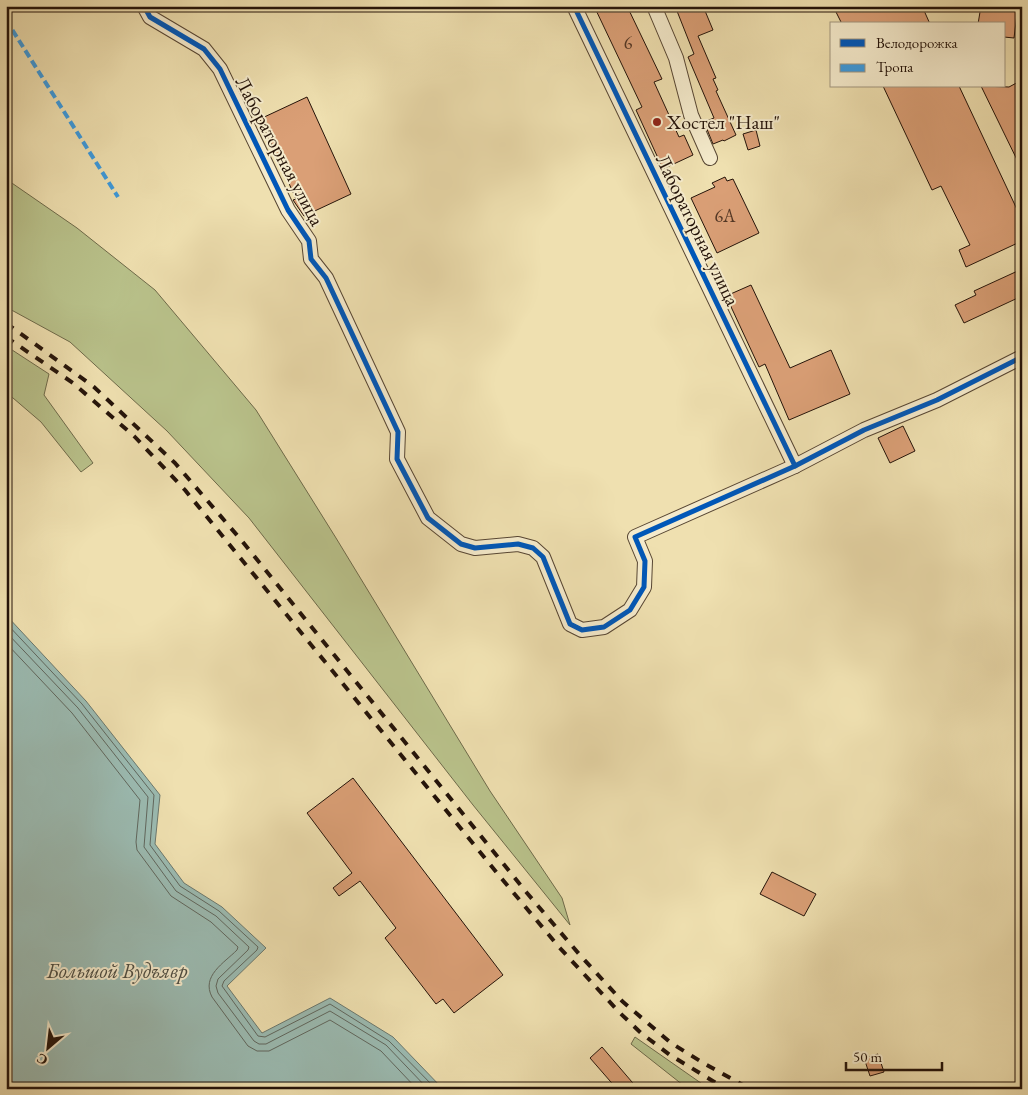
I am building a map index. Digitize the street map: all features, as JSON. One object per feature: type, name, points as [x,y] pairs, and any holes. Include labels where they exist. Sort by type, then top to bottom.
[{"type":"street","name":"Лабораторная улица","points":[[144,6],[150,17],[204,49],[220,69],[288,210],[309,241],[311,259],[326,278],[398,432],[397,459],[428,518],[461,544],[475,548],[518,544],[533,548],[543,557],[570,624],[582,630],[604,627],[630,610],[644,587],[645,561],[634,537],[795,466],[864,430],[937,400],[1022,357]]},
{"type":"street","name":"Лабораторная улица","points":[[574,6],[795,466]]},
{"type":"street","points":[[654,6],[676,58],[691,115],[710,158]]},
{"type":"green space","points":[[6,179],[77,228],[155,290],[256,410],[490,791],[562,898],[570,925],[473,805],[249,518],[167,431],[70,342],[6,307]]},
{"type":"green space","points":[[6,346],[49,374],[44,395],[93,463],[81,472],[41,422],[6,392]]},
{"type":"green space","points":[[635,1037],[709,1089],[688,1089],[631,1044]]},
{"type":"water","name":"Большой Вудъявр","points":[[6,615],[86,701],[160,795],[155,844],[184,883],[222,907],[266,948],[227,986],[262,1033],[330,998],[393,1037],[443,1089],[6,1089]]},
{"type":"building","points":[[594,6],[627,6],[662,79],[654,82],[679,137],[684,135],[693,155],[663,169],[636,110],[642,107]]},
{"type":"building","points":[[675,6],[703,6],[713,30],[698,36],[716,78],[713,79],[718,90],[716,91],[736,135],[724,141],[713,144],[704,122],[714,118],[688,57],[694,54]]},
{"type":"building","points":[[833,6],[922,6],[929,22],[841,22]]},
{"type":"building","points":[[981,6],[1018,6],[1014,38],[1006,37],[1006,22],[978,22]]},
{"type":"building","points":[[1022,80],[1022,170],[982,88],[1009,87]]},
{"type":"building","points":[[884,88],[960,88],[1022,220],[1022,241],[966,267],[959,250],[970,245],[941,186],[932,190]]},
{"type":"building","points":[[307,97],[351,194],[304,216],[293,200],[296,199],[260,119]]},
{"type":"building","points":[[756,130],[760,146],[748,150],[743,134]]},
{"type":"building","points":[[725,177],[727,181],[733,179],[759,233],[717,253],[691,198],[715,187],[712,183]]},
{"type":"building","points":[[1022,269],[1022,296],[964,323],[955,305],[976,295],[974,291]]},
{"type":"building","points":[[751,285],[790,368],[831,350],[850,394],[789,420],[765,364],[759,367],[726,296]]},
{"type":"building","points":[[903,426],[915,451],[890,463],[878,438]]},
{"type":"building","points":[[353,778],[503,975],[454,1013],[443,999],[436,1004],[385,938],[396,928],[360,881],[339,896],[333,888],[352,873],[307,813]]},
{"type":"building","points":[[772,872],[816,894],[804,916],[760,894]]},
{"type":"building","points":[[602,1047],[638,1089],[617,1089],[590,1058]]},
{"type":"building","points":[[878,1054],[884,1072],[870,1076],[864,1058]]},
{"type":"railway","points":[[6,323],[94,387],[175,463],[242,541],[527,893],[622,1001],[671,1043],[750,1089]]},
{"type":"railway","points":[[6,337],[73,383],[134,436],[185,490],[502,879],[559,947],[619,1012],[641,1033],[670,1055],[726,1089]]},
{"type":"marked path","points":[[6,20],[118,197]]},
{"type":"cycle path","points":[[144,6],[150,17],[204,49],[220,69],[288,210],[309,241],[311,259],[326,278],[398,432],[397,459],[428,518],[461,544],[475,548],[518,544],[533,548],[543,557],[570,624],[582,630],[604,627],[630,610],[644,587],[645,561],[635,537],[795,466],[864,430],[937,400],[1022,357]]},
{"type":"cycle path","points":[[574,6],[795,466]]},
{"type":"place","name":"Хостел \"Наш\"","points":[[657,122]]}]
